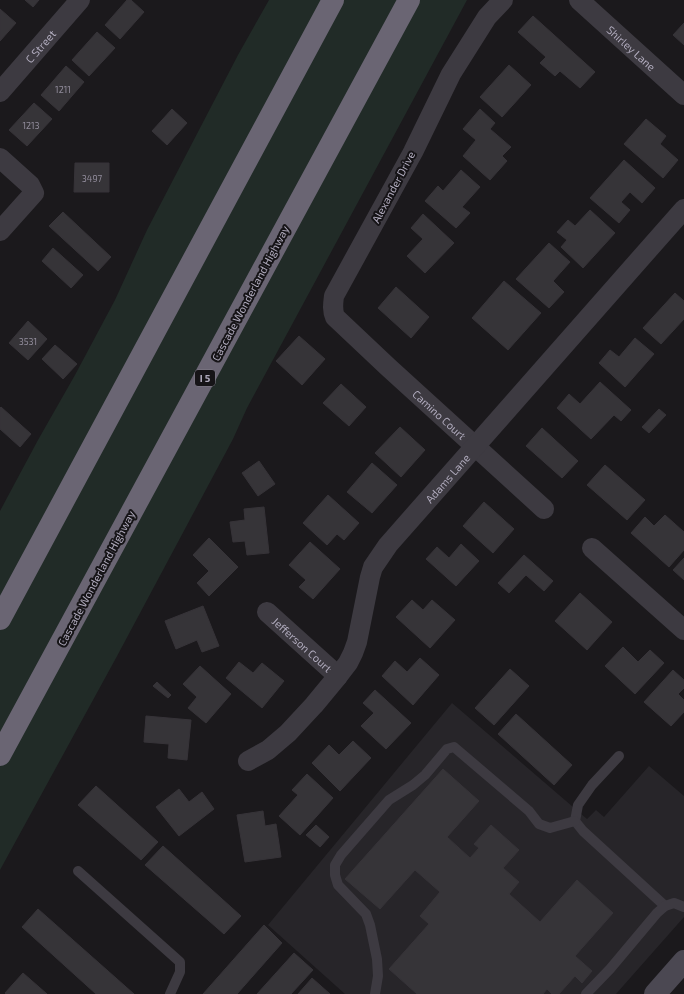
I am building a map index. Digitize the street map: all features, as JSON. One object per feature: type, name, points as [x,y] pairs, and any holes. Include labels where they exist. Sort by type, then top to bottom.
[{"type":"highway","points":[[0,619],[333,0]]},
{"type":"highway","name":"Cascade Wonderland Highway","points":[[0,755],[409,0]]},
{"type":"main road","points":[[655,994],[684,962]]},
{"type":"street","name":"C Street","points":[[0,92],[80,0]]},
{"type":"street","name":"Alexander Drive","points":[[388,367],[335,317],[333,311],[334,296],[412,152],[451,74],[487,17],[503,0]]},
{"type":"street","name":"Shirley Lane","points":[[579,0],[684,95]]},
{"type":"street","points":[[0,158],[30,185],[34,194],[0,231]]},
{"type":"street","name":"Adams Lane","points":[[248,761],[268,750],[288,733],[348,663],[354,653],[357,642],[370,576],[388,545],[684,209]]},
{"type":"street","name":"Camino Court","points":[[388,367],[544,509]]},
{"type":"street","points":[[592,548],[684,630]]},
{"type":"street","name":"Jefferson Court","points":[[267,612],[338,676]]},
{"type":"lane","points":[[376,994],[378,976],[377,958],[370,924],[366,914],[338,885],[335,875],[335,865],[341,855],[389,800],[413,785],[421,778],[447,748],[454,747],[529,811],[539,824],[550,828],[575,821]]},
{"type":"lane","points":[[575,821],[578,805],[592,785],[619,756]]},
{"type":"lane","points":[[575,821],[665,906]]},
{"type":"lane","points":[[78,871],[180,962],[180,972],[170,994]]},
{"type":"lane","points":[[586,994],[610,969],[657,913],[665,906],[674,903],[684,907]]},
{"type":"shaded area","points":[[269,0],[467,0],[247,408],[233,439],[116,658],[0,870],[0,511],[115,300],[147,230],[238,55]]},
{"type":"shaded area","points":[[452,703],[587,819],[596,810],[604,817],[649,766],[684,796],[684,917],[616,994],[345,994],[268,925]]},
{"type":"building","points":[[25,0],[39,0],[33,7]]},
{"type":"building","points":[[127,0],[131,0],[144,12],[120,39],[105,25]]},
{"type":"building","points":[[0,9],[16,23],[0,41]]},
{"type":"building","points":[[533,16],[595,72],[580,88],[560,71],[555,76],[540,63],[546,57],[518,32]]},
{"type":"building","points":[[684,23],[684,45],[673,35]]},
{"type":"building","points":[[97,32],[115,48],[89,76],[72,60]]},
{"type":"building","points":[[509,65],[531,85],[502,117],[480,97]]},
{"type":"building","points":[[66,66],[84,82],[59,111],[41,95]]},
{"type":"building","points":[[34,103],[52,119],[27,146],[9,130]]},
{"type":"building","points":[[172,109],[187,123],[167,145],[152,131]]},
{"type":"building","points":[[480,109],[495,123],[490,129],[511,147],[502,156],[507,161],[490,180],[463,156],[476,140],[463,129]]},
{"type":"building","points":[[646,119],[666,136],[660,144],[678,160],[663,178],[624,144]]},
{"type":"building","points":[[624,160],[655,188],[642,203],[630,192],[621,202],[630,210],[619,223],[590,198]]},
{"type":"building","points":[[75,163],[109,163],[109,192],[74,192]]},
{"type":"building","points":[[461,170],[480,187],[462,207],[470,213],[456,228],[425,201],[438,186],[443,191]]},
{"type":"building","points":[[590,210],[615,233],[583,268],[561,247],[567,240],[557,232],[568,220],[575,226]]},
{"type":"building","points":[[63,212],[111,257],[98,271],[49,226]]},
{"type":"building","points":[[423,214],[454,243],[425,273],[407,256],[423,239],[411,228]]},
{"type":"building","points":[[549,243],[570,262],[553,281],[564,292],[549,308],[516,279]]},
{"type":"building","points":[[53,248],[83,275],[71,288],[42,261]]},
{"type":"building","points":[[504,281],[541,313],[508,350],[472,318]]},
{"type":"building","points":[[396,287],[429,317],[411,338],[378,308]]},
{"type":"building","points":[[675,293],[684,301],[684,319],[661,344],[643,328]]},
{"type":"building","points":[[28,321],[47,339],[28,360],[9,343]]},
{"type":"building","points":[[299,336],[325,359],[302,385],[276,361]]},
{"type":"building","points":[[635,338],[654,354],[625,387],[599,363],[610,350],[619,357]]},
{"type":"building","points":[[55,345],[77,364],[63,379],[42,359]]},
{"type":"building","points":[[600,382],[631,410],[621,421],[614,415],[591,439],[557,408],[569,394],[580,404]]},
{"type":"building","points":[[341,384],[366,407],[349,426],[323,403]]},
{"type":"building","points":[[1,407],[31,434],[20,447],[0,429]]},
{"type":"building","points":[[659,409],[666,415],[649,433],[642,427]]},
{"type":"building","points":[[400,427],[425,450],[401,477],[375,453]]},
{"type":"building","points":[[542,428],[578,461],[562,478],[526,446]]},
{"type":"building","points":[[259,461],[275,484],[258,496],[242,473]]},
{"type":"building","points":[[372,463],[397,485],[372,513],[347,492]]},
{"type":"building","points":[[605,465],[645,500],[627,520],[587,485]]},
{"type":"building","points":[[328,495],[359,523],[344,540],[337,534],[327,545],[303,523]]},
{"type":"building","points":[[484,502],[514,529],[493,553],[463,526]]},
{"type":"building","points":[[264,507],[269,553],[247,555],[245,541],[233,542],[230,522],[245,520],[244,509]]},
{"type":"building","points":[[665,515],[684,532],[684,550],[669,567],[631,533],[645,517],[654,526]]},
{"type":"building","points":[[209,538],[238,567],[209,596],[197,583],[209,571],[193,555]]},
{"type":"building","points":[[310,542],[340,569],[313,599],[299,587],[306,580],[289,565]]},
{"type":"building","points":[[461,544],[479,561],[456,586],[426,559],[437,547],[449,558]]},
{"type":"building","points":[[524,555],[553,581],[544,591],[526,575],[509,593],[498,583]]},
{"type":"building","points":[[684,558],[684,580],[673,570]]},
{"type":"building","points":[[580,593],[612,622],[587,650],[555,621]]},
{"type":"building","points":[[412,600],[423,610],[432,600],[455,620],[430,648],[396,617]]},
{"type":"building","points":[[203,606],[219,646],[202,652],[197,640],[176,649],[165,621]]},
{"type":"building","points":[[623,647],[638,662],[650,650],[664,663],[635,694],[605,666]]},
{"type":"building","points":[[420,658],[439,675],[413,705],[382,676],[395,661],[407,672]]},
{"type":"building","points":[[239,662],[253,673],[262,663],[284,681],[262,708],[226,678]]},
{"type":"building","points":[[200,666],[231,694],[206,723],[188,708],[197,697],[183,684]]},
{"type":"building","points":[[510,669],[529,686],[494,725],[475,708]]},
{"type":"building","points":[[673,670],[684,680],[684,688],[678,694],[684,700],[684,712],[671,726],[644,702]]},
{"type":"building","points":[[157,682],[171,695],[168,698],[153,686]]},
{"type":"building","points":[[375,690],[411,723],[386,749],[361,726],[374,713],[363,703]]},
{"type":"building","points":[[516,714],[572,765],[554,785],[498,734]]},
{"type":"building","points":[[146,716],[191,720],[187,760],[168,758],[169,744],[144,742]]},
{"type":"building","points":[[353,741],[371,758],[340,791],[312,763],[329,745],[339,755]]},
{"type":"building","points":[[443,769],[479,801],[447,837],[470,858],[479,848],[474,844],[491,825],[519,850],[503,868],[519,882],[509,894],[540,922],[577,880],[613,913],[575,956],[592,971],[582,983],[575,976],[559,994],[552,994],[547,989],[543,994],[417,994],[389,969],[429,924],[420,916],[440,892],[415,870],[380,909],[345,879]]},
{"type":"building","points":[[307,774],[333,798],[300,835],[279,816],[298,795],[292,790]]},
{"type":"building","points":[[96,786],[158,842],[141,860],[78,805]]},
{"type":"building","points":[[179,789],[189,802],[202,792],[214,809],[179,836],[156,807]]},
{"type":"building","points":[[263,811],[265,826],[276,824],[281,857],[245,862],[237,815]]},
{"type":"building","points":[[316,825],[329,837],[320,847],[306,835]]},
{"type":"building","points":[[163,846],[241,916],[224,934],[145,865]]},
{"type":"building","points":[[38,909],[134,994],[96,994],[22,927]]},
{"type":"building","points":[[264,925],[282,943],[237,994],[203,994]]},
{"type":"building","points":[[294,953],[313,970],[291,994],[257,994]]},
{"type":"building","points":[[23,973],[47,994],[6,994],[5,993]]},
{"type":"building","points":[[312,978],[330,994],[298,994]]}]
